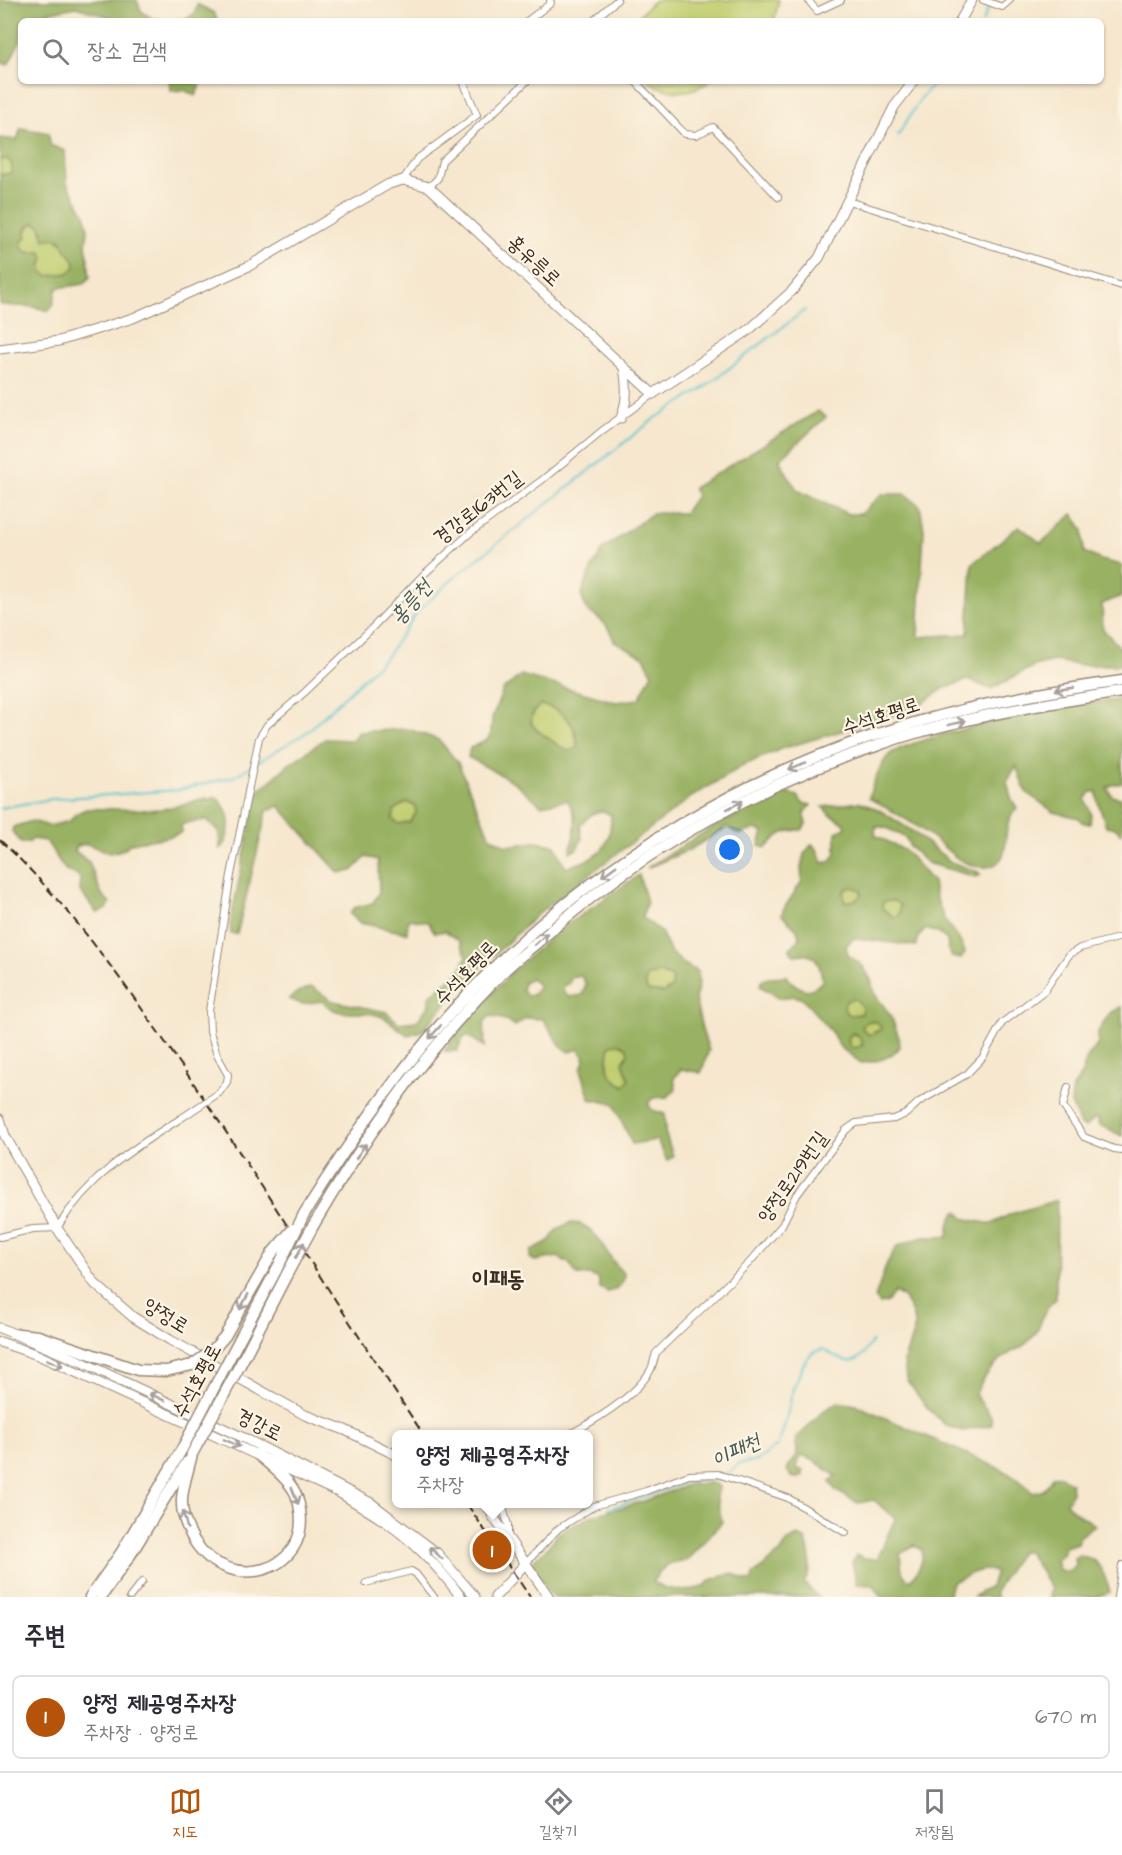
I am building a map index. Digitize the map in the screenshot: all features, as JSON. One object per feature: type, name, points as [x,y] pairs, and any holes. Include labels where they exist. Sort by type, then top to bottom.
[{"type":"highway","name":"수석호평로","points":[[101,1597],[131,1554],[187,1451],[228,1361],[304,1215],[321,1188],[377,1104],[414,1056],[459,1004],[555,912],[665,832],[734,794],[799,765],[863,740],[956,712],[1040,693],[1122,681]]},
{"type":"highway","name":"수석호평로","points":[[90,1597],[121,1553],[239,1367],[328,1200],[397,1096],[441,1041],[498,977],[567,916],[628,870],[693,827],[761,792],[839,759],[921,731],[1060,701],[1122,692]]},
{"type":"highway","points":[[19,1334],[39,1336],[138,1370],[166,1371],[192,1365],[212,1351],[225,1336],[273,1252],[304,1215]]},
{"type":"highway","points":[[187,1451],[182,1499],[187,1528],[201,1551],[217,1564],[229,1570],[255,1572],[279,1562],[289,1552],[299,1535],[301,1517],[293,1489],[257,1454]]},
{"type":"main road","points":[[962,18],[972,0]]},
{"type":"main road","points":[[653,394],[749,330],[792,291],[819,258],[851,202],[894,107],[912,84]]},
{"type":"main road","points":[[0,349],[59,341],[133,318],[249,266],[388,184],[403,180]]},
{"type":"main road","name":"홍유릉로","points":[[403,180],[429,187],[653,394]]},
{"type":"main road","points":[[621,418],[626,404],[627,391],[624,368]]},
{"type":"main road","name":"양정로","points":[[0,1119],[5,1136],[57,1228],[95,1284],[133,1317],[305,1415],[345,1430],[392,1453]]},
{"type":"main road","name":"경강로","points":[[0,1328],[19,1334],[246,1439],[371,1503],[437,1553],[475,1597]]},
{"type":"main road","name":"경강로","points":[[0,1342],[38,1355],[340,1493],[382,1519],[411,1542],[444,1575],[461,1597]]},
{"type":"main road","points":[[492,1515],[549,1597]]},
{"type":"main road","points":[[495,1597],[525,1564]]},
{"type":"street","points":[[531,18],[551,3],[550,0]]},
{"type":"street","points":[[596,18],[617,0]]},
{"type":"street","points":[[808,0],[817,11],[841,0]]},
{"type":"street","points":[[985,1],[1004,6],[1010,0]]},
{"type":"street","points":[[403,180],[417,159],[477,115],[464,84]]},
{"type":"street","points":[[429,187],[438,178],[442,161],[524,84]]},
{"type":"street","points":[[637,84],[685,134],[696,135],[713,128],[778,197]]},
{"type":"street","points":[[851,202],[1122,286]]},
{"type":"street","name":"경강로163번길","points":[[57,1228],[69,1208],[104,1171],[128,1152],[219,1093],[227,1082],[228,1075],[217,1055],[210,1032],[209,1011],[231,875],[249,785],[259,738],[267,724],[305,692],[369,631],[423,574],[470,532],[653,394]]},
{"type":"street","name":"양정로219번길","points":[[577,1430],[612,1409],[644,1379],[650,1371],[656,1353],[750,1262],[782,1225],[797,1195],[846,1130],[856,1123],[894,1119],[906,1114],[919,1102],[967,1074],[983,1057],[1002,1023],[1045,990],[1069,955],[1080,948],[1122,937]]},
{"type":"street","points":[[1068,1087],[1064,1106],[1084,1137],[1114,1149],[1122,1149]]},
{"type":"street","points":[[0,1237],[33,1229],[57,1228]]},
{"type":"street","points":[[593,1507],[689,1475],[719,1474],[788,1498],[846,1533]]},
{"type":"street","points":[[503,1508],[508,1525],[508,1540]]},
{"type":"street","points":[[525,1564],[558,1529],[591,1508]]},
{"type":"street","points":[[1117,1597],[1122,1566]]},
{"type":"street","points":[[366,1583],[411,1571],[434,1597]]},
{"type":"street","points":[[130,1597],[142,1582]]},
{"type":"green space","points":[[0,0],[137,0],[141,11],[152,18],[113,18],[76,7],[46,13],[40,18],[18,18],[18,45],[8,65],[0,62]]},
{"type":"green space","points":[[655,0],[779,0],[775,18],[638,18]]},
{"type":"green space","points":[[197,4],[214,13],[216,18],[188,18],[193,15]]},
{"type":"green space","points":[[170,84],[200,84],[196,96],[184,90],[171,91]]},
{"type":"green space","points":[[653,84],[706,84],[679,92]]},
{"type":"green space","points":[[21,128],[49,133],[50,145],[65,151],[67,183],[85,214],[88,230],[86,244],[90,277],[84,284],[57,288],[53,306],[49,311],[35,307],[0,305],[0,175],[11,173],[12,165],[9,160],[3,158],[0,161],[0,138],[17,140]],"holes":[[[34,223],[41,226],[44,240],[55,238],[61,240],[73,258],[75,267],[68,273],[48,276],[43,273],[41,267],[44,258],[42,252],[26,252],[22,247],[21,243],[27,237],[25,231],[28,226]]]},
{"type":"green space","points":[[3,158],[9,160],[12,165],[11,173],[0,175],[0,161]]},
{"type":"green space","points":[[34,223],[42,226],[42,234],[60,241],[69,249],[75,267],[68,273],[48,276],[43,273],[41,267],[43,261],[39,252],[30,253],[23,249],[21,243],[27,229]]},
{"type":"green space","points":[[818,411],[826,417],[779,460],[797,490],[848,514],[861,514],[882,494],[905,494],[920,506],[924,530],[918,637],[968,634],[972,564],[1019,526],[1041,543],[1073,514],[1083,530],[1084,552],[1101,560],[1122,565],[1122,596],[1102,604],[1103,629],[1122,650],[1122,665],[1081,665],[1054,661],[1034,666],[991,689],[967,680],[945,688],[912,710],[784,748],[744,765],[693,796],[540,912],[461,986],[422,1031],[408,1035],[380,1016],[336,1011],[322,1001],[302,1004],[289,999],[298,992],[312,987],[333,1001],[386,1012],[399,1023],[417,1021],[429,1005],[429,996],[458,973],[467,956],[459,941],[445,931],[435,933],[428,922],[408,919],[407,933],[360,923],[350,914],[354,908],[373,903],[379,893],[378,860],[366,857],[352,871],[339,873],[279,806],[267,811],[237,934],[231,934],[230,924],[257,793],[288,765],[325,739],[352,740],[359,732],[408,729],[439,740],[458,763],[490,837],[507,846],[534,842],[555,845],[566,868],[594,856],[605,845],[611,815],[603,811],[592,814],[580,825],[582,839],[576,850],[570,852],[575,819],[567,800],[541,805],[514,782],[468,757],[470,748],[487,740],[491,734],[492,718],[503,690],[521,675],[616,702],[639,699],[652,673],[644,657],[614,641],[604,623],[587,611],[581,595],[603,549],[653,513],[684,513],[696,496],[693,488]],"holes":[[[540,705],[555,710],[568,719],[575,732],[577,748],[566,750],[534,727],[532,715]],[[407,802],[415,806],[416,813],[410,822],[399,824],[392,819],[395,809]]]},
{"type":"green space","points":[[1122,699],[1122,783],[1107,788],[1112,796],[1121,798],[1122,834],[1113,827],[1106,826],[1097,792],[1091,792],[1085,799],[1091,813],[1090,824],[1084,823],[1079,818],[1054,812],[1026,792],[1016,766],[1007,782],[1011,798],[1017,808],[1008,823],[1002,858],[989,867],[980,867],[958,859],[918,827],[869,798],[882,765],[888,756],[899,749],[946,734],[1008,719],[1083,704]]},
{"type":"green space","points":[[540,705],[556,710],[568,719],[575,732],[577,748],[569,752],[534,727],[532,716]]},
{"type":"green space","points":[[782,792],[798,796],[802,803],[811,805],[804,814],[806,824],[802,830],[781,834],[766,848],[759,846],[763,832],[755,829],[739,835],[727,827],[689,850],[647,868],[713,827]]},
{"type":"green space","points":[[216,797],[227,810],[229,820],[226,841],[220,849],[219,832],[207,820],[181,825],[182,832],[176,835],[136,842],[129,844],[125,849],[110,853],[87,844],[77,846],[75,851],[89,862],[101,893],[110,903],[107,909],[97,913],[80,891],[80,877],[65,869],[46,841],[33,839],[28,843],[21,843],[12,831],[13,827],[32,821],[49,826],[70,821],[75,814],[86,809],[161,809]]},
{"type":"green space","points":[[407,802],[415,806],[416,813],[410,822],[399,824],[392,819],[395,809]]},
{"type":"green space","points":[[860,802],[881,811],[911,830],[951,862],[981,875],[976,877],[927,863],[910,847],[906,838],[887,828],[876,826],[875,835],[906,851],[933,882],[935,895],[945,921],[959,939],[965,952],[961,959],[952,957],[947,940],[938,933],[926,929],[919,936],[916,946],[854,938],[846,946],[848,955],[862,965],[871,980],[874,993],[891,1016],[899,1038],[900,1047],[897,1051],[888,1057],[871,1062],[861,1063],[840,1047],[832,1033],[803,999],[793,996],[779,998],[760,986],[761,981],[771,977],[786,976],[799,987],[808,990],[823,980],[814,957],[804,954],[794,955],[790,951],[790,948],[800,939],[797,930],[782,915],[802,881],[801,867],[804,854],[812,844],[823,863],[831,861],[836,853],[836,832],[846,828],[844,823],[829,814],[823,807]],"holes":[[[852,887],[861,890],[861,895],[856,900],[845,902],[843,893]],[[894,901],[900,905],[899,916],[893,917],[882,908],[883,902]],[[855,999],[859,1002],[862,1014],[850,1015],[845,1011],[844,1006],[847,1000]],[[869,1021],[876,1022],[881,1029],[870,1035],[864,1031],[862,1026]],[[852,1033],[862,1042],[862,1046],[852,1048],[848,1038]]]},
{"type":"green space","points":[[639,875],[647,902],[642,917],[661,932],[671,953],[697,971],[699,984],[695,999],[709,1050],[701,1073],[681,1069],[674,1078],[676,1090],[667,1097],[653,1098],[648,1103],[652,1110],[665,1114],[665,1132],[673,1156],[667,1161],[657,1140],[632,1144],[614,1104],[590,1099],[581,1069],[585,1059],[579,1049],[570,1052],[561,1046],[543,1019],[526,1018],[515,1026],[506,1020],[490,1016],[484,1022],[485,1047],[467,1035],[457,1051],[444,1051],[471,1016],[511,973],[555,933]],"holes":[[[659,973],[672,977],[672,988],[663,993],[648,991],[645,985],[646,977]],[[581,976],[586,984],[582,995],[569,997],[563,992],[564,985],[569,984],[571,978]],[[531,978],[539,986],[534,994],[528,996],[522,990],[524,982]],[[620,1044],[627,1048],[628,1054],[623,1062],[629,1079],[624,1086],[613,1078],[608,1068],[610,1045]]]},
{"type":"green space","points":[[852,886],[861,890],[861,895],[856,900],[845,902],[843,893]]},
{"type":"green space","points":[[894,901],[900,905],[899,916],[894,917],[882,908],[883,902]]},
{"type":"green space","points":[[659,973],[672,978],[672,988],[663,993],[648,991],[645,985],[646,977]]},
{"type":"green space","points":[[856,999],[861,1005],[862,1014],[850,1015],[845,1011],[844,1006],[847,1000]]},
{"type":"green space","points":[[1122,1006],[1122,1136],[1098,1124],[1099,1120],[1095,1118],[1085,1127],[1080,1125],[1071,1103],[1073,1088],[1082,1073],[1087,1058],[1098,1044],[1098,1032],[1109,1014]]},
{"type":"green space","points":[[869,1021],[880,1025],[881,1029],[870,1035],[864,1031],[862,1026]]},
{"type":"green space","points":[[853,1033],[860,1038],[862,1046],[852,1048],[849,1044],[848,1038]]},
{"type":"green space","points":[[610,1044],[620,1044],[627,1048],[628,1054],[623,1062],[629,1079],[624,1087],[613,1078],[608,1069]]},
{"type":"green space","points":[[1057,1200],[1056,1299],[1047,1308],[1032,1337],[999,1362],[985,1377],[978,1389],[975,1395],[991,1416],[992,1425],[963,1431],[946,1426],[924,1404],[906,1379],[904,1360],[915,1327],[912,1313],[903,1297],[895,1292],[887,1302],[880,1304],[875,1298],[887,1263],[897,1246],[923,1237],[948,1237],[951,1219],[958,1211],[963,1218],[991,1224],[1011,1214]]},
{"type":"green space","points":[[569,1223],[583,1225],[589,1230],[624,1274],[623,1281],[617,1288],[607,1292],[599,1287],[599,1279],[590,1275],[577,1275],[569,1263],[558,1257],[535,1261],[530,1258],[531,1251],[549,1241],[558,1229]]},
{"type":"green space","points":[[838,1402],[856,1405],[1005,1471],[1033,1493],[1044,1490],[1052,1477],[1061,1476],[1071,1483],[1072,1492],[1066,1503],[1095,1525],[1080,1536],[1078,1543],[1065,1547],[1063,1554],[1056,1560],[1059,1571],[1068,1571],[1076,1565],[1074,1558],[1079,1555],[1087,1557],[1100,1568],[1110,1592],[1095,1597],[1049,1597],[1051,1588],[1028,1551],[1020,1551],[995,1592],[997,1597],[973,1597],[990,1587],[996,1572],[990,1570],[974,1572],[952,1582],[948,1597],[881,1597],[874,1585],[857,1584],[852,1563],[856,1555],[877,1559],[895,1519],[874,1500],[858,1503],[836,1491],[830,1482],[837,1476],[806,1457],[801,1456],[797,1462],[797,1468],[803,1471],[803,1476],[791,1477],[787,1470],[796,1454],[796,1437],[823,1411]],"holes":[[[914,1545],[922,1550],[918,1570],[911,1580],[906,1578],[902,1572],[900,1554]]]},
{"type":"green space","points":[[712,1483],[720,1487],[716,1494],[722,1522],[687,1560],[667,1565],[653,1582],[665,1588],[684,1591],[704,1587],[710,1580],[733,1573],[744,1580],[752,1581],[753,1575],[781,1552],[788,1541],[798,1536],[805,1539],[810,1556],[809,1572],[804,1583],[818,1597],[552,1597],[536,1572],[532,1561],[559,1533],[591,1516],[644,1501],[690,1484]]},
{"type":"waterway","name":"홍릉천","points":[[984,18],[992,0]]},
{"type":"waterway","name":"홍릉천","points":[[898,135],[921,98],[933,84]]},
{"type":"waterway","name":"홍릉천","points":[[0,808],[52,799],[178,790],[233,777],[307,732],[387,656],[417,612],[456,576],[654,419],[701,390],[805,310]]},
{"type":"waterway","name":"이패천","points":[[608,1509],[690,1480],[721,1479],[739,1464],[757,1461],[778,1445],[793,1389],[804,1363],[812,1353],[823,1349],[851,1362],[861,1357],[872,1341]]},
{"type":"tunnel","points":[[486,1508],[492,1515]]},
{"type":"railway","points":[[0,840],[53,895],[78,925],[148,1018],[192,1081],[420,1430]]},
{"type":"railway","points":[[470,1508],[530,1597]]},
{"type":"place","name":"양정 제1공영주차장","points":[[492,1550]]},
{"type":"district","name":"이패동","points":[[498,1279]]}]
